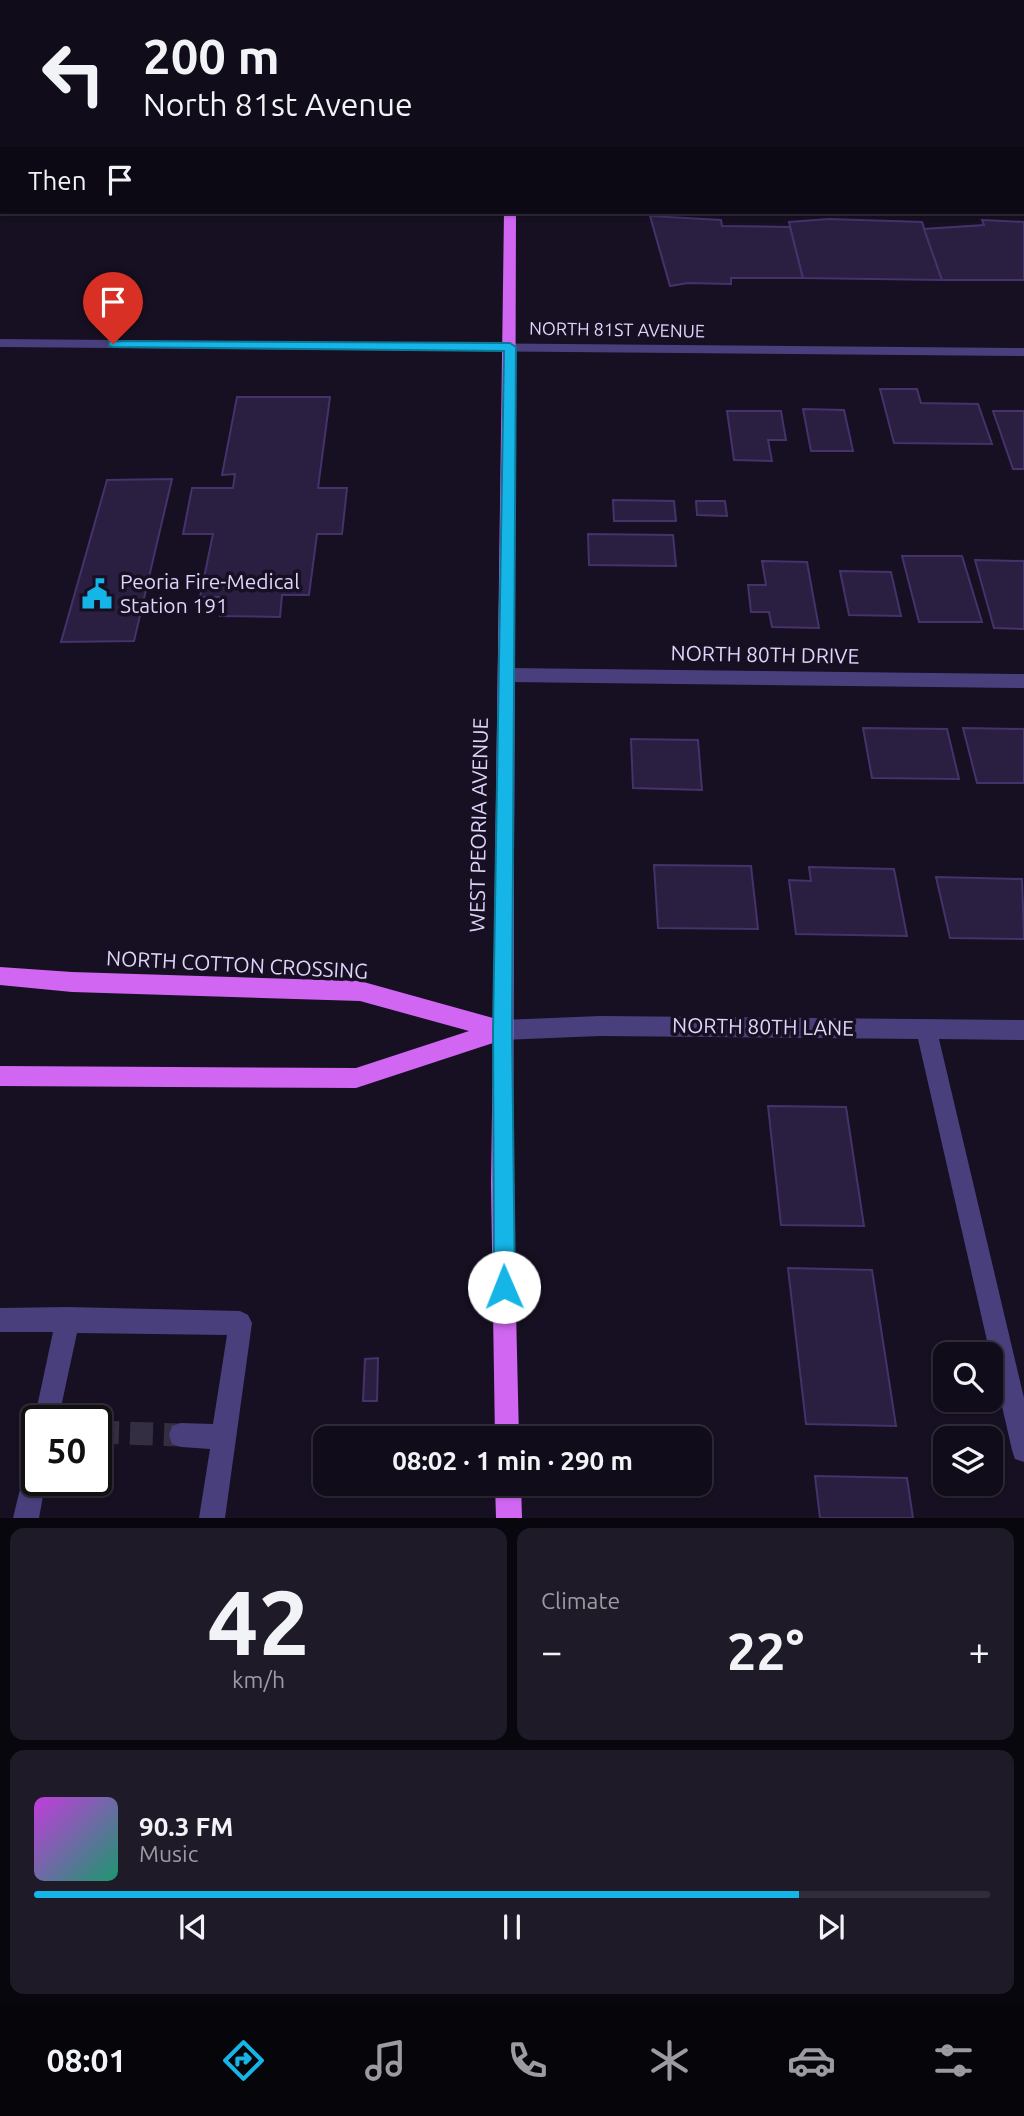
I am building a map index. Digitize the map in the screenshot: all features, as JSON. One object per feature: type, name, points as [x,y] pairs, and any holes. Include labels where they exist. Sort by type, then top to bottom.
[{"type":"main road","name":"WEST PEORIA AVENUE","points":[[507,1426],[502,1030],[510,214]]},
{"type":"main road","name":"NORTH COTTON CROSSING","points":[[0,976],[72,982],[360,991],[502,1030]]},
{"type":"main road","points":[[0,1076],[356,1078],[502,1030]]},
{"type":"main road","points":[[508,1496],[509,1517]]},
{"type":"street","name":"NORTH 81ST AVENUE","points":[[0,343],[1024,352]]},
{"type":"street","name":"NORTH 80TH DRIVE","points":[[506,675],[1024,681]]},
{"type":"street","name":"NORTH 80TH LANE","points":[[502,1030],[600,1026],[1024,1030]]},
{"type":"street","points":[[926,1029],[1024,1450]]},
{"type":"street","points":[[49,1405],[68,1319]]},
{"type":"street","points":[[0,1320],[240,1323],[212,1517]]},
{"type":"street","points":[[181,1435],[224,1437]]},
{"type":"street","points":[[26,1517],[30,1496]]},
{"type":"building","points":[[650,216],[721,220],[722,226],[790,227],[803,278],[731,278],[731,284],[688,283],[670,286]]},
{"type":"building","points":[[829,219],[922,222],[942,280],[803,278],[789,222]]},
{"type":"building","points":[[982,220],[1024,222],[1024,280],[942,280],[924,229],[984,225]]},
{"type":"building","points":[[880,389],[917,389],[921,403],[978,404],[992,444],[894,443]]},
{"type":"building","points":[[237,397],[330,397],[318,488],[347,488],[342,534],[317,534],[309,595],[282,595],[280,617],[220,616],[224,597],[200,597],[213,534],[183,534],[192,488],[233,488],[235,474],[222,475]]},
{"type":"building","points":[[803,409],[844,410],[853,451],[811,451]]},
{"type":"building","points":[[727,411],[781,411],[786,440],[768,440],[772,461],[734,460]]},
{"type":"building","points":[[993,411],[1024,411],[1024,469],[1013,469]]},
{"type":"building","points":[[172,479],[134,641],[61,642],[107,480]]},
{"type":"building","points":[[613,500],[674,501],[676,521],[614,521]]},
{"type":"building","points":[[696,501],[725,501],[727,516],[697,515]]},
{"type":"building","points":[[588,534],[673,535],[676,566],[589,565]]},
{"type":"building","points":[[902,556],[962,556],[982,622],[919,622]]},
{"type":"building","points":[[975,560],[1024,561],[1024,629],[994,628]]},
{"type":"building","points":[[762,561],[807,562],[819,628],[772,627],[769,612],[751,612],[748,585],[766,585]]},
{"type":"building","points":[[840,571],[891,572],[901,616],[849,615]]},
{"type":"building","points":[[863,728],[947,729],[959,779],[872,778]]},
{"type":"building","points":[[963,728],[1024,729],[1024,783],[977,783]]},
{"type":"building","points":[[631,739],[698,740],[702,790],[633,788]]},
{"type":"building","points":[[654,865],[751,866],[758,929],[658,928]]},
{"type":"building","points":[[809,867],[894,869],[907,936],[796,934],[789,880],[811,881]]},
{"type":"building","points":[[936,877],[1022,879],[1024,939],[950,938]]},
{"type":"building","points":[[768,1106],[846,1107],[864,1226],[781,1225]]},
{"type":"building","points":[[788,1268],[872,1270],[896,1426],[806,1424]]},
{"type":"building","points":[[378,1358],[377,1401],[363,1401],[365,1359]]},
{"type":"building","points":[[815,1476],[907,1478],[913,1518],[820,1518]]},
{"type":"tunnel","points":[[112,1433],[181,1435]]},
{"type":"place","name":"Peoria Fire-Medical Station 191","points":[[97,594]]},
{"type":"route","points":[[113,344],[510,347],[506,675],[508,702],[502,1030],[504,1287]]}]
